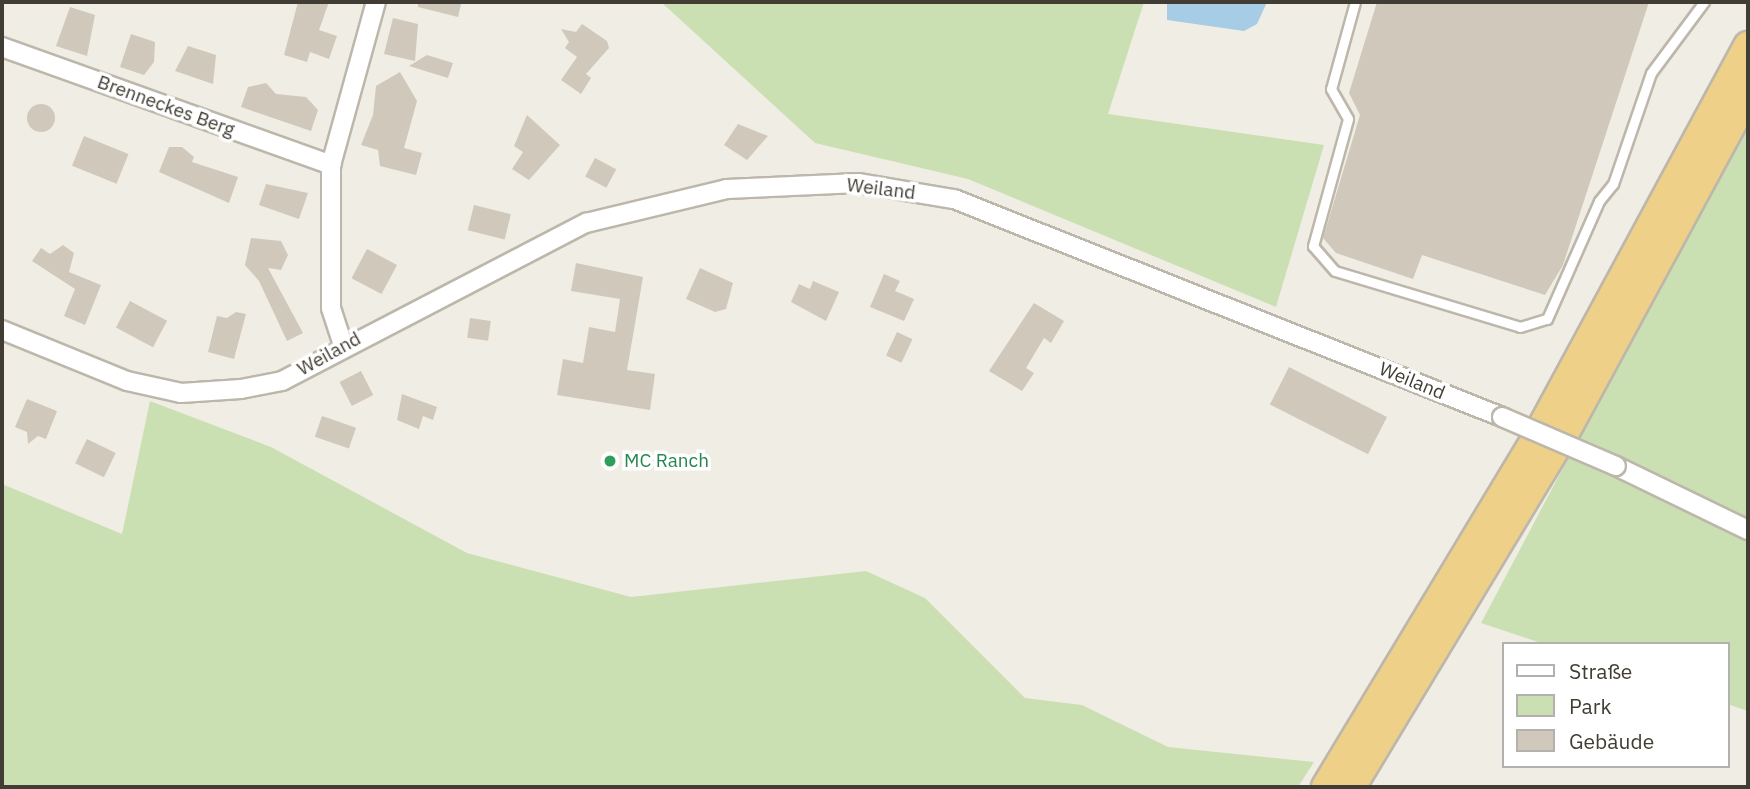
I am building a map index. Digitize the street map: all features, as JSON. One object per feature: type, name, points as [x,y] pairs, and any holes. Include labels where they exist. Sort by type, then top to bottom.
[{"type":"highway","points":[[1326,787],[1490,520],[1748,46]]},
{"type":"highway","points":[[1351,787],[1564,434],[1748,94]]},
{"type":"street","points":[[343,345],[331,308],[331,164],[376,2]]},
{"type":"street","name":"Brenneckes Berg","points":[[2,47],[331,164]]},
{"type":"street","name":"Weiland","points":[[2,330],[127,380],[181,393],[282,381],[343,345],[586,223],[727,189],[858,183],[954,199],[1502,417],[1616,467],[1748,530]]},
{"type":"lane","points":[[1355,2],[1331,89],[1348,119],[1313,246],[1335,271],[1520,327],[1546,319],[1599,201],[1613,184],[1651,73],[1704,2]]},
{"type":"green space","points":[[661,2],[1144,2],[1108,114],[1324,145],[1276,307],[968,179],[815,143]]},
{"type":"green space","points":[[1748,118],[1748,711],[1729,705],[1729,642],[1538,642],[1481,623]]},
{"type":"green space","points":[[150,401],[271,447],[467,553],[631,597],[866,571],[925,598],[1025,698],[1082,705],[1168,747],[1314,762],[1298,787],[2,787],[2,484],[122,534]]},
{"type":"water","points":[[1167,2],[1267,2],[1257,24],[1244,31],[1167,20]]},
{"type":"building","points":[[298,2],[329,2],[319,30],[337,36],[329,59],[310,52],[307,62],[284,55]]},
{"type":"building","points":[[418,2],[461,4],[458,17],[418,7]]},
{"type":"building","points":[[1377,2],[1649,2],[1563,265],[1545,295],[1422,255],[1413,279],[1336,253],[1323,238],[1360,115],[1349,93]]},
{"type":"building","points":[[70,7],[95,15],[87,56],[56,46]]},
{"type":"building","points":[[393,18],[418,24],[415,61],[384,54]]},
{"type":"building","points":[[582,24],[607,41],[609,48],[586,74],[591,78],[581,94],[561,80],[577,57],[565,48],[569,42],[561,29],[576,32]]},
{"type":"building","points":[[131,34],[155,42],[154,62],[144,75],[120,67]]},
{"type":"building","points":[[188,46],[216,55],[213,84],[175,71]]},
{"type":"building","points":[[427,55],[453,63],[448,78],[409,66]]},
{"type":"building","points":[[400,72],[417,101],[404,148],[422,153],[416,175],[380,166],[378,150],[361,145],[373,115],[376,86]]},
{"type":"building","points":[[266,83],[276,94],[306,97],[318,110],[311,131],[241,107],[248,87]]},
{"type":"building","points":[[41,104],[51,108],[55,118],[51,128],[41,132],[31,128],[27,118],[31,108]]},
{"type":"building","points":[[527,115],[560,145],[529,180],[512,169],[523,152],[514,146]]},
{"type":"building","points":[[738,124],[768,136],[747,160],[724,145]]},
{"type":"building","points":[[84,136],[129,154],[117,184],[72,166]]},
{"type":"building","points":[[169,147],[182,147],[194,157],[192,162],[238,177],[229,203],[159,172]]},
{"type":"building","points":[[595,158],[616,169],[606,188],[585,177]]},
{"type":"building","points":[[266,184],[308,193],[299,219],[259,205]]},
{"type":"building","points":[[474,205],[511,214],[505,239],[468,230]]},
{"type":"building","points":[[251,238],[281,241],[288,255],[281,270],[268,268],[303,333],[287,341],[259,281],[245,265]]},
{"type":"building","points":[[63,245],[74,253],[69,272],[101,285],[85,325],[64,316],[75,289],[32,261],[41,248],[50,254]]},
{"type":"building","points":[[367,249],[397,265],[382,294],[352,278]]},
{"type":"building","points":[[576,263],[643,277],[627,370],[655,374],[650,410],[557,395],[563,359],[583,363],[589,327],[615,332],[620,299],[571,291]]},
{"type":"building","points":[[700,268],[733,283],[726,309],[715,312],[686,299]]},
{"type":"building","points":[[884,274],[900,281],[895,291],[914,299],[904,321],[870,307]]},
{"type":"building","points":[[813,281],[839,292],[826,321],[791,302],[799,284],[810,289]]},
{"type":"building","points":[[130,301],[167,321],[153,347],[116,327]]},
{"type":"building","points":[[1034,303],[1064,321],[1051,343],[1044,338],[1026,368],[1034,373],[1022,391],[989,371]]},
{"type":"building","points":[[236,312],[246,314],[234,359],[208,352],[217,316],[227,318]]},
{"type":"building","points":[[470,318],[491,321],[488,341],[467,338]]},
{"type":"building","points":[[897,332],[912,339],[901,363],[886,356]]},
{"type":"building","points":[[1289,367],[1387,417],[1368,454],[1270,404]]},
{"type":"building","points":[[361,371],[373,395],[352,406],[340,382]]},
{"type":"building","points":[[402,394],[437,407],[433,420],[423,416],[419,429],[397,420]]},
{"type":"building","points":[[27,399],[57,411],[46,439],[38,436],[28,444],[27,432],[15,427]]},
{"type":"building","points":[[322,416],[356,428],[349,449],[315,437]]},
{"type":"building","points":[[87,439],[116,453],[104,477],[75,463]]},
{"type":"place","name":"MC Ranch","points":[[610,461]]}]
